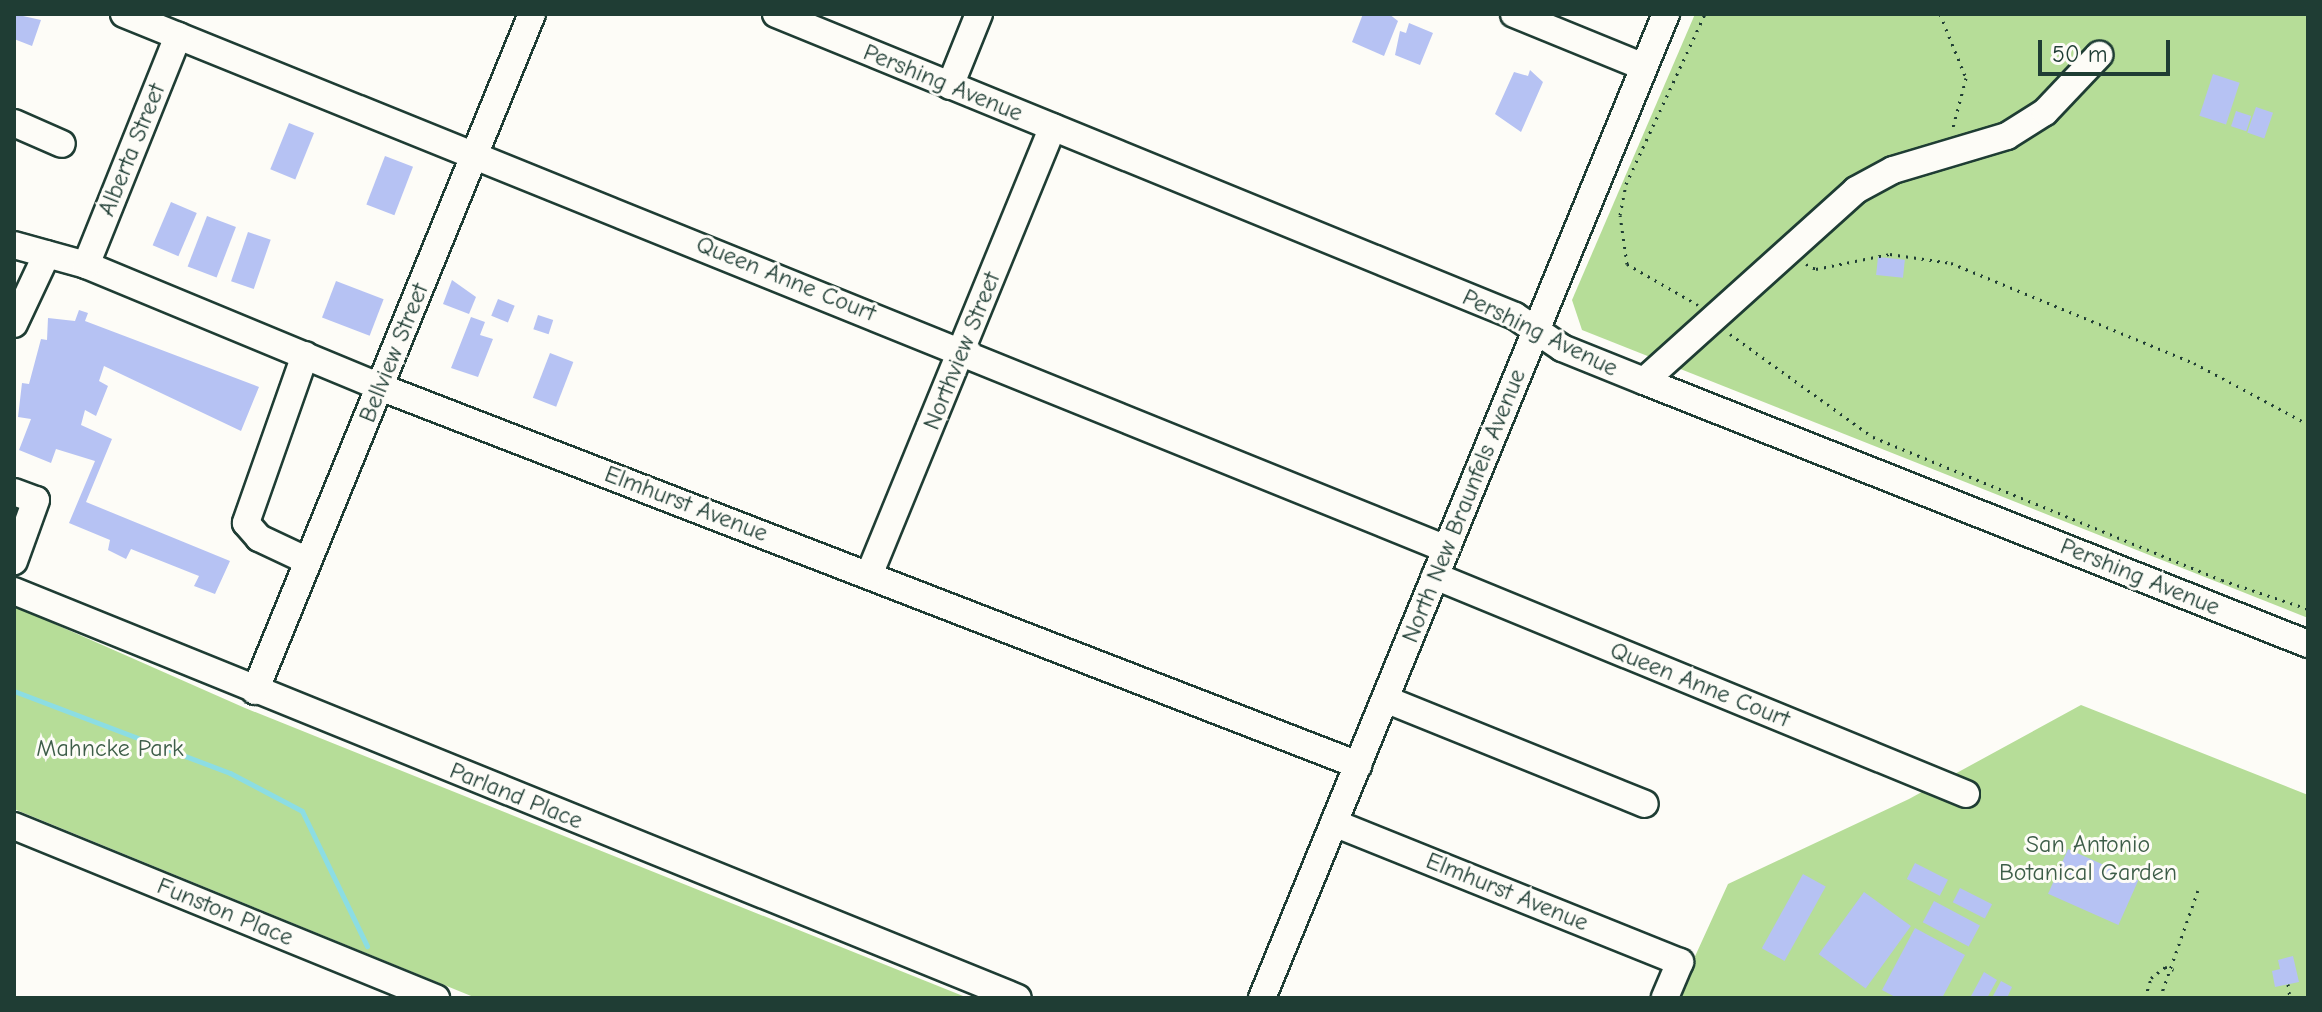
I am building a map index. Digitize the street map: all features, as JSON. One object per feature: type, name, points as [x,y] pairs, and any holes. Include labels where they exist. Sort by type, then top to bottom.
[{"type":"street","name":"Queen Anne Court","points":[[124,14],[963,349],[1446,549]]},
{"type":"street","name":"Bellview Street","points":[[255,691],[532,14]]},
{"type":"street","name":"Pershing Avenue","points":[[776,14],[1515,316],[1536,331],[1644,381],[2308,644]]},
{"type":"street","points":[[950,86],[979,14]]},
{"type":"street","points":[[1514,14],[1644,67]]},
{"type":"street","name":"North New Braunfels Avenue","points":[[1262,998],[1666,14]]},
{"type":"street","name":"Alberta Street","points":[[86,265],[178,36]]},
{"type":"street","points":[[1644,381],[1788,255],[1856,190],[1893,170],[2007,136],[2045,112],[2099,55]]},
{"type":"street","points":[[14,123],[62,144]]},
{"type":"street","name":"Northview Street","points":[[869,575],[1053,127]]},
{"type":"street","name":"Elmhurst Avenue","points":[[14,245],[86,265],[380,387],[1358,765]]},
{"type":"street","points":[[14,324],[47,254]]},
{"type":"street","points":[[305,355],[246,523],[259,538],[308,561]]},
{"type":"street","points":[[14,492],[36,500],[14,561]]},
{"type":"street","name":"Queen Anne Court","points":[[1435,576],[1966,794]]},
{"type":"street","name":"Parland Place","points":[[16,600],[255,691],[1018,998]]},
{"type":"street","points":[[1385,699],[1645,804]]},
{"type":"street","name":"Elmhurst Avenue","points":[[1334,823],[1680,962],[1665,998]]},
{"type":"street","name":"Funston Place","points":[[14,826],[436,998]]},
{"type":"path","points":[[1705,14],[1626,184],[1621,242],[1627,264],[1644,279],[1702,308],[1714,321],[1823,407],[1873,437],[2222,580],[2308,609]]},
{"type":"path","points":[[1940,14],[1966,78],[1945,155]]},
{"type":"path","points":[[1788,255],[1816,269],[1890,254],[1951,263],[2194,363],[2308,424]]},
{"type":"path","points":[[2160,998],[2174,970],[2198,890]]},
{"type":"path","points":[[2145,998],[2151,978],[2165,967],[2174,970]]},
{"type":"path","points":[[2288,984],[2290,998]]},
{"type":"green space","points":[[1695,14],[2308,14],[2308,618],[1582,330],[1572,300]]},
{"type":"green space","name":"Mahncke Park","points":[[14,606],[245,708],[968,998],[476,998],[14,809]]},
{"type":"green space","name":"San Antonio Botanical Garden","points":[[2081,705],[2308,795],[2308,998],[1676,998],[1728,884],[1909,799]]},
{"type":"building","points":[[14,14],[41,20],[32,46],[14,39]]},
{"type":"building","points":[[1363,14],[1389,14],[1398,21],[1384,56],[1352,42]]},
{"type":"building","points":[[1409,23],[1433,33],[1420,65],[1395,55],[1400,31],[1406,33]]},
{"type":"building","points":[[1530,70],[1543,82],[1521,132],[1495,114],[1514,72],[1528,76]]},
{"type":"building","points":[[2213,74],[2240,83],[2226,124],[2199,116]]},
{"type":"building","points":[[2256,107],[2273,113],[2264,138],[2247,133]]},
{"type":"building","points":[[2236,111],[2251,116],[2246,131],[2231,126]]},
{"type":"building","points":[[289,123],[314,133],[295,179],[270,169]]},
{"type":"building","points":[[385,156],[413,167],[394,215],[366,205]]},
{"type":"building","points":[[171,202],[197,213],[178,256],[153,245]]},
{"type":"building","points":[[207,216],[236,227],[217,278],[188,266]]},
{"type":"building","points":[[248,232],[271,240],[254,289],[231,281]]},
{"type":"building","points":[[1878,257],[1905,260],[1903,278],[1876,275]]},
{"type":"building","points":[[452,280],[476,297],[469,314],[443,304]]},
{"type":"building","points":[[336,281],[384,299],[370,336],[322,317]]},
{"type":"building","points":[[498,299],[515,306],[508,322],[491,316]]},
{"type":"building","points":[[79,310],[88,313],[85,321],[259,387],[241,431],[104,366],[99,381],[108,386],[96,416],[85,410],[81,425],[112,439],[86,502],[230,561],[215,594],[194,586],[199,576],[131,549],[126,559],[108,550],[110,540],[69,523],[95,461],[56,449],[51,463],[19,450],[31,419],[18,417],[22,383],[29,384],[41,339],[47,340],[48,318],[75,321]]},
{"type":"building","points":[[538,315],[553,320],[549,334],[533,329]]},
{"type":"building","points":[[471,317],[485,322],[480,335],[493,339],[478,377],[451,368]]},
{"type":"building","points":[[550,353],[573,362],[556,407],[533,398]]},
{"type":"building","points":[[2068,849],[2138,880],[2118,925],[2048,894]]},
{"type":"building","points":[[1915,863],[1948,880],[1940,896],[1907,879]]},
{"type":"building","points":[[1803,874],[1826,887],[1785,961],[1762,948]]},
{"type":"building","points":[[1960,888],[1992,904],[1985,919],[1953,902]]},
{"type":"building","points":[[1864,892],[1911,926],[1866,988],[1819,954]]},
{"type":"building","points":[[1934,901],[1980,925],[1969,947],[1923,922]]},
{"type":"building","points":[[1915,928],[1965,955],[1942,998],[1897,998],[1882,990]]},
{"type":"building","points":[[2293,956],[2299,982],[2275,987],[2272,971],[2280,969],[2278,960]]},
{"type":"building","points":[[1984,972],[1997,980],[1987,998],[1970,998]]},
{"type":"building","points":[[2001,981],[2012,987],[2007,998],[1992,998]]},
{"type":"waterway","points":[[14,691],[230,773],[302,811],[367,946]]}]
